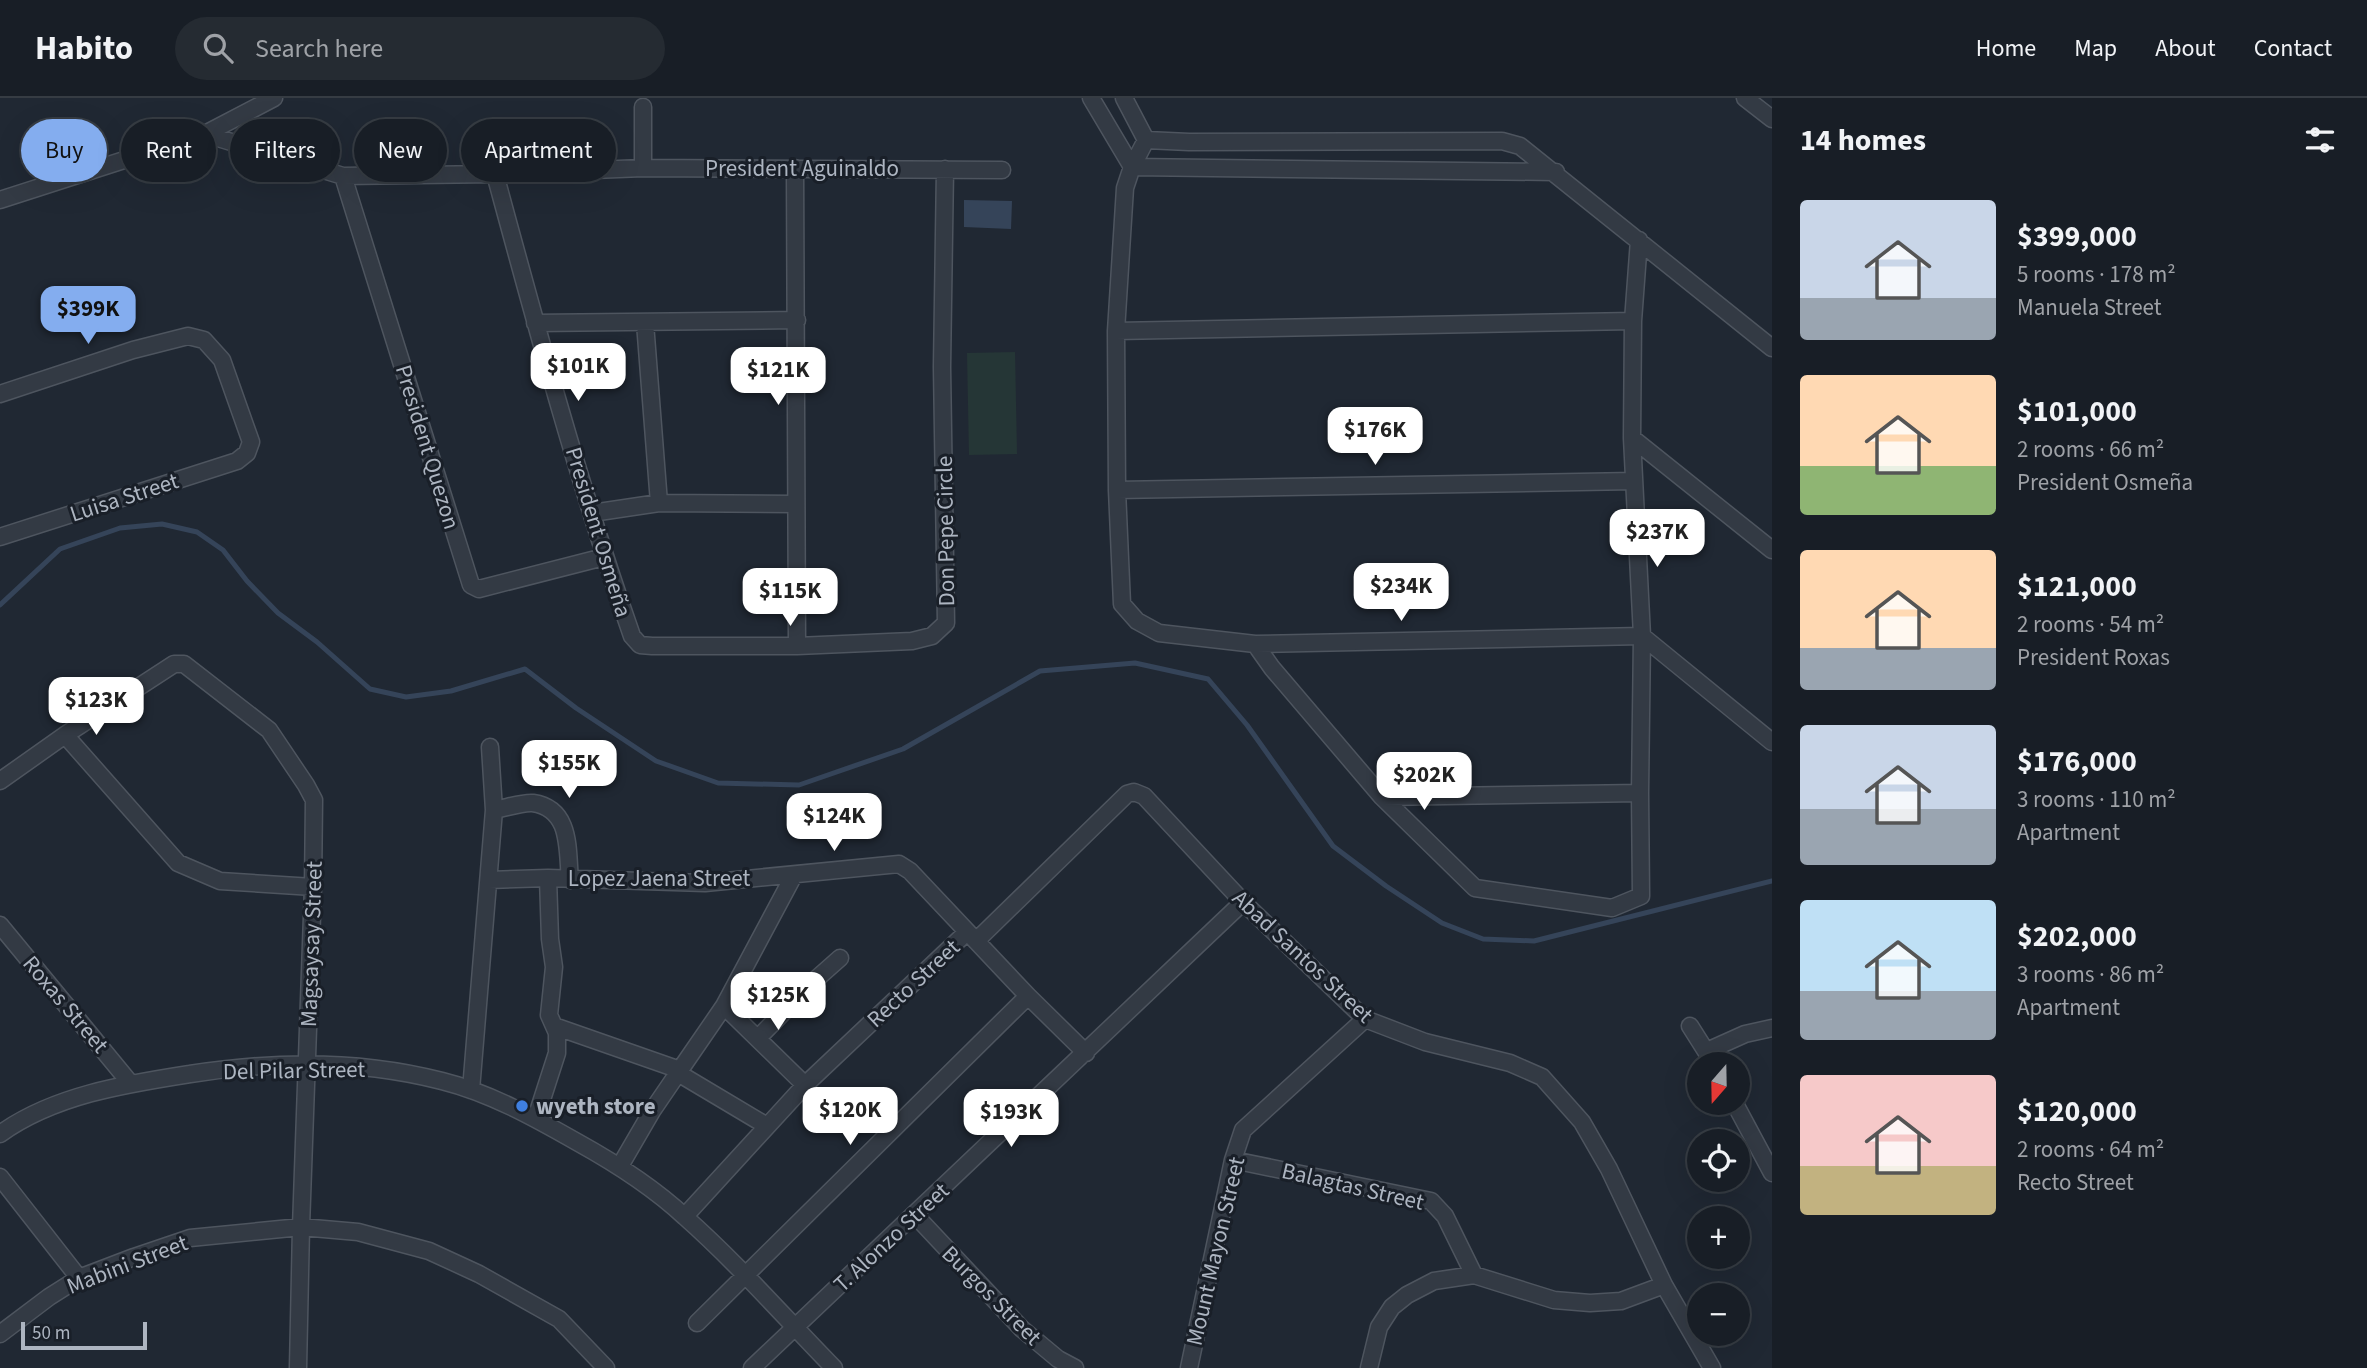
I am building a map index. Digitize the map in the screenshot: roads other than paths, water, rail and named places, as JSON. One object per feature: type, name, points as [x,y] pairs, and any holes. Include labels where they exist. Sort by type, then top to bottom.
[{"type":"street","points":[[1091,98],[1132,167]]},
{"type":"street","points":[[1745,98],[1772,119]]},
{"type":"street","points":[[1104,119],[1125,100],[1146,140]]},
{"type":"street","points":[[216,128],[263,101]]},
{"type":"street","points":[[643,107],[643,168]]},
{"type":"street","name":"President Aguinaldo","points":[[216,137],[343,176],[461,174]]},
{"type":"street","points":[[1146,140],[1125,188],[1116,331],[1117,490],[1122,604],[1137,621],[1159,633],[1255,644],[1642,636],[1772,743]]},
{"type":"street","points":[[1146,140],[1502,141],[1520,146],[1556,172],[1772,348]]},
{"type":"street","points":[[0,200],[121,161]]},
{"type":"street","points":[[1132,167],[1556,172]]},
{"type":"street","points":[[794,168],[797,646]]},
{"type":"street","name":"President Aguinaldo","points":[[616,169],[1002,170]]},
{"type":"street","name":"Don Pepe Circle","points":[[640,645],[797,646],[912,640],[932,636],[946,623],[942,367],[944,169]]},
{"type":"street","name":"President Quezon","points":[[343,176],[471,585],[479,589],[604,557]]},
{"type":"street","name":"President Osmeña","points":[[497,182],[604,557],[632,636],[640,645]]},
{"type":"street","points":[[1255,644],[1272,668],[1382,797],[1475,888],[1612,908],[1641,896],[1642,636],[1632,438],[1633,321],[1639,240]]},
{"type":"street","points":[[536,323],[797,320]]},
{"type":"street","points":[[1116,331],[1633,321]]},
{"type":"street","points":[[645,323],[659,503]]},
{"type":"street","name":"Luisa Street","points":[[0,394],[133,350],[188,336],[204,340],[222,360],[251,442],[247,453],[237,461],[0,537]]},
{"type":"street","points":[[1632,438],[1772,550]]},
{"type":"street","points":[[1117,490],[1634,481]]},
{"type":"street","points":[[592,513],[659,503],[795,504]]},
{"type":"street","name":"Magsaysay Street","points":[[65,735],[174,664],[184,664],[269,730],[314,800],[298,1368]]},
{"type":"street","points":[[0,781],[65,735],[178,863],[220,881],[313,887]]},
{"type":"street","points":[[471,1090],[495,810],[491,747]]},
{"type":"street","name":"Abad Santos Street","points":[[1134,793],[1144,796],[1243,902],[1365,1019],[1425,1042],[1510,1063],[1542,1077],[1582,1122],[1609,1169],[1664,1285],[1712,1368]]},
{"type":"street","name":"Recto Street","points":[[684,1216],[805,1085],[1127,794],[1134,793]]},
{"type":"street","points":[[1382,797],[1640,793]]},
{"type":"street","points":[[495,810],[532,803],[556,813],[565,827],[570,880]]},
{"type":"street","name":"Lopez Jaena Street","points":[[489,880],[548,878],[705,883],[898,864],[911,871],[1028,996],[1086,1053]]},
{"type":"street","points":[[620,1166],[724,1006],[794,875]]},
{"type":"street","points":[[536,1118],[557,1053],[557,1033],[549,1015],[554,967],[550,939],[548,878]]},
{"type":"street","name":"T. Alonzo Street","points":[[752,1368],[1243,902]]},
{"type":"street","name":"Roxas Street","points":[[0,925],[131,1084]]},
{"type":"street","points":[[758,1038],[839,958]]},
{"type":"street","points":[[697,1323],[1028,996]]},
{"type":"street","points":[[724,1006],[805,1085]]},
{"type":"street","name":"Mount Mayon Street","points":[[1189,1368],[1233,1160],[1243,1130],[1365,1019]]},
{"type":"street","points":[[554,1026],[679,1072],[767,1126]]},
{"type":"street","points":[[1690,1026],[1706,1052]]},
{"type":"street","points":[[1719,1052],[1745,1034],[1772,1028]]},
{"type":"street","name":"Del Pilar Street","points":[[0,1134],[13,1124],[63,1102],[131,1084],[219,1070],[307,1065],[384,1069],[442,1081],[471,1090],[536,1118],[620,1166],[684,1216],[834,1368]]},
{"type":"street","points":[[1741,1115],[1772,1173]]},
{"type":"street","name":"Balagtas Street","points":[[1233,1160],[1431,1202],[1445,1216],[1474,1275]]},
{"type":"street","points":[[0,1177],[79,1278]]},
{"type":"street","name":"Burgos Street","points":[[915,1215],[1022,1329],[1058,1359],[1074,1368]]},
{"type":"street","name":"Mabini Street","points":[[0,1334],[79,1278],[190,1238],[301,1227],[358,1232],[429,1251],[479,1273],[559,1319],[606,1368]]},
{"type":"street","points":[[1369,1368],[1379,1327],[1392,1307],[1407,1294],[1434,1281],[1474,1275],[1554,1300],[1590,1303],[1621,1301],[1664,1285]]},
{"type":"water","points":[[964,200],[1012,201],[1011,229],[964,227]]},
{"type":"waterway","points":[[0,605],[60,549],[120,528],[162,524],[197,532],[223,550],[247,581],[278,613],[317,642],[370,689],[406,697],[451,691],[525,669],[576,708],[656,761],[718,783],[799,785],[903,749],[1040,671],[1135,663],[1208,679],[1247,725],[1333,846],[1442,923],[1483,939],[1534,941],[1772,881]]},
{"type":"place","name":"wyeth store","points":[[522,1106]]}]
